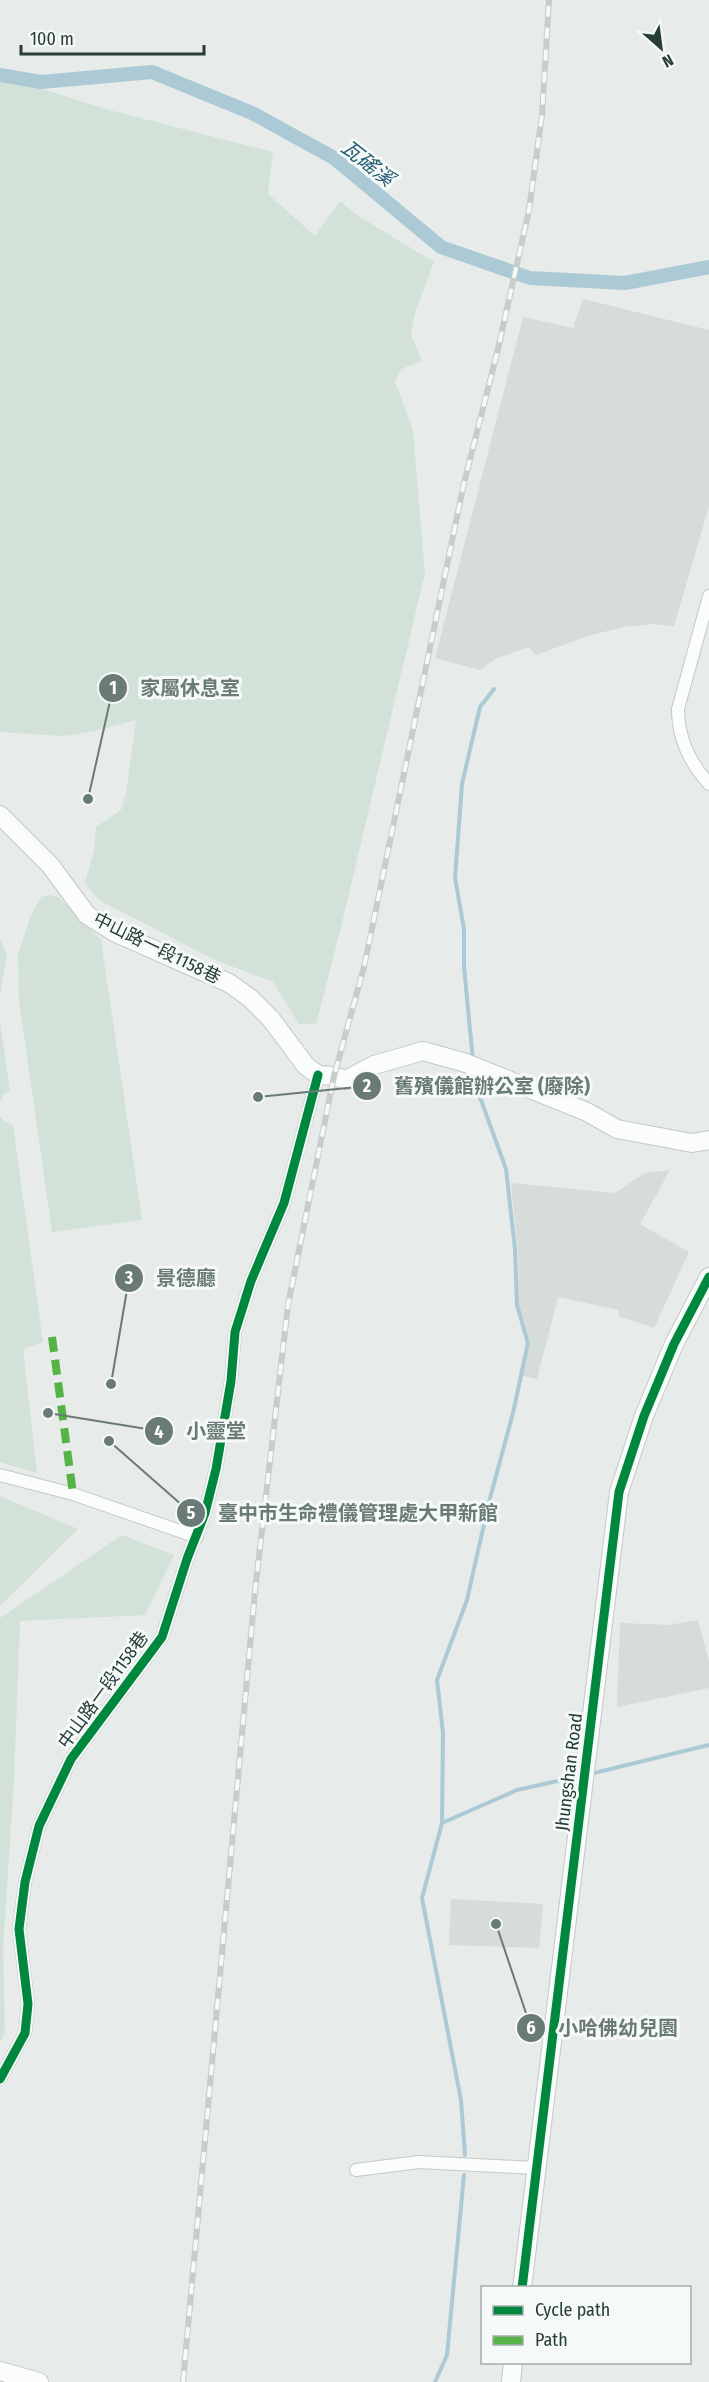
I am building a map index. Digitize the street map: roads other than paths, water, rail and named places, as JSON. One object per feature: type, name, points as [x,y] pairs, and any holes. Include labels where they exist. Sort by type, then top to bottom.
[{"type":"street","points":[[709,596],[678,709],[678,723],[688,752],[701,776],[709,784]]},
{"type":"street","name":"中山路一段1158巷","points":[[0,815],[50,865],[87,915],[114,932],[229,983],[250,998],[271,1019],[306,1066],[318,1075],[284,1203],[252,1281],[235,1332],[231,1381],[216,1469],[205,1513],[162,1637],[71,1760],[39,1826],[25,1882],[19,1929],[28,2004],[25,2033],[0,2079]]},
{"type":"street","points":[[318,1075],[334,1076],[346,1080],[374,1065],[423,1051],[474,1066],[587,1112],[617,1129],[692,1143],[709,1140]]},
{"type":"street","name":"Jhungshan Road","points":[[522,2286],[619,1492],[641,1423],[662,1373],[709,1276]]},
{"type":"street","points":[[0,1475],[73,1494],[197,1537]]},
{"type":"street","points":[[356,2170],[419,2163],[536,2168]]},
{"type":"street","points":[[511,2382],[513,2364]]},
{"type":"street","points":[[7,2376],[39,2382]]},
{"type":"waterway","name":"瓦磘溪","points":[[0,75],[41,82],[152,72],[252,113],[334,158],[441,247],[530,278],[625,283],[709,267]]},
{"type":"waterway","points":[[473,1061],[464,967],[464,929],[455,878],[462,784],[480,707],[494,689]]},
{"type":"waterway","points":[[465,2155],[461,2100],[422,1898],[442,1823],[443,1733],[437,1680],[467,1600],[528,1343],[517,1305],[515,1249],[506,1169],[477,1089],[474,1071]]},
{"type":"waterway","points":[[590,1774],[709,1745]]},
{"type":"waterway","points":[[442,1823],[517,1790],[580,1776]]},
{"type":"waterway","points":[[435,2382],[447,2355],[464,2175]]},
{"type":"railway","points":[[183,2382],[255,1591],[288,1305],[334,1076],[364,967],[464,483],[498,349],[529,210],[542,115],[549,0]]},
{"type":"place","name":"家屬休息室","points":[[88,799]]},
{"type":"place","name":"舊殯儀館辦公室 (廢除)","points":[[258,1097]]},
{"type":"place","name":"景德廳","points":[[111,1384]]},
{"type":"place","name":"小靈堂","points":[[48,1413]]},
{"type":"place","name":"臺中市生命禮儀管理處大甲新館","points":[[109,1441]]},
{"type":"place","name":"小哈佛幼兒園","points":[[496,1924]]}]
